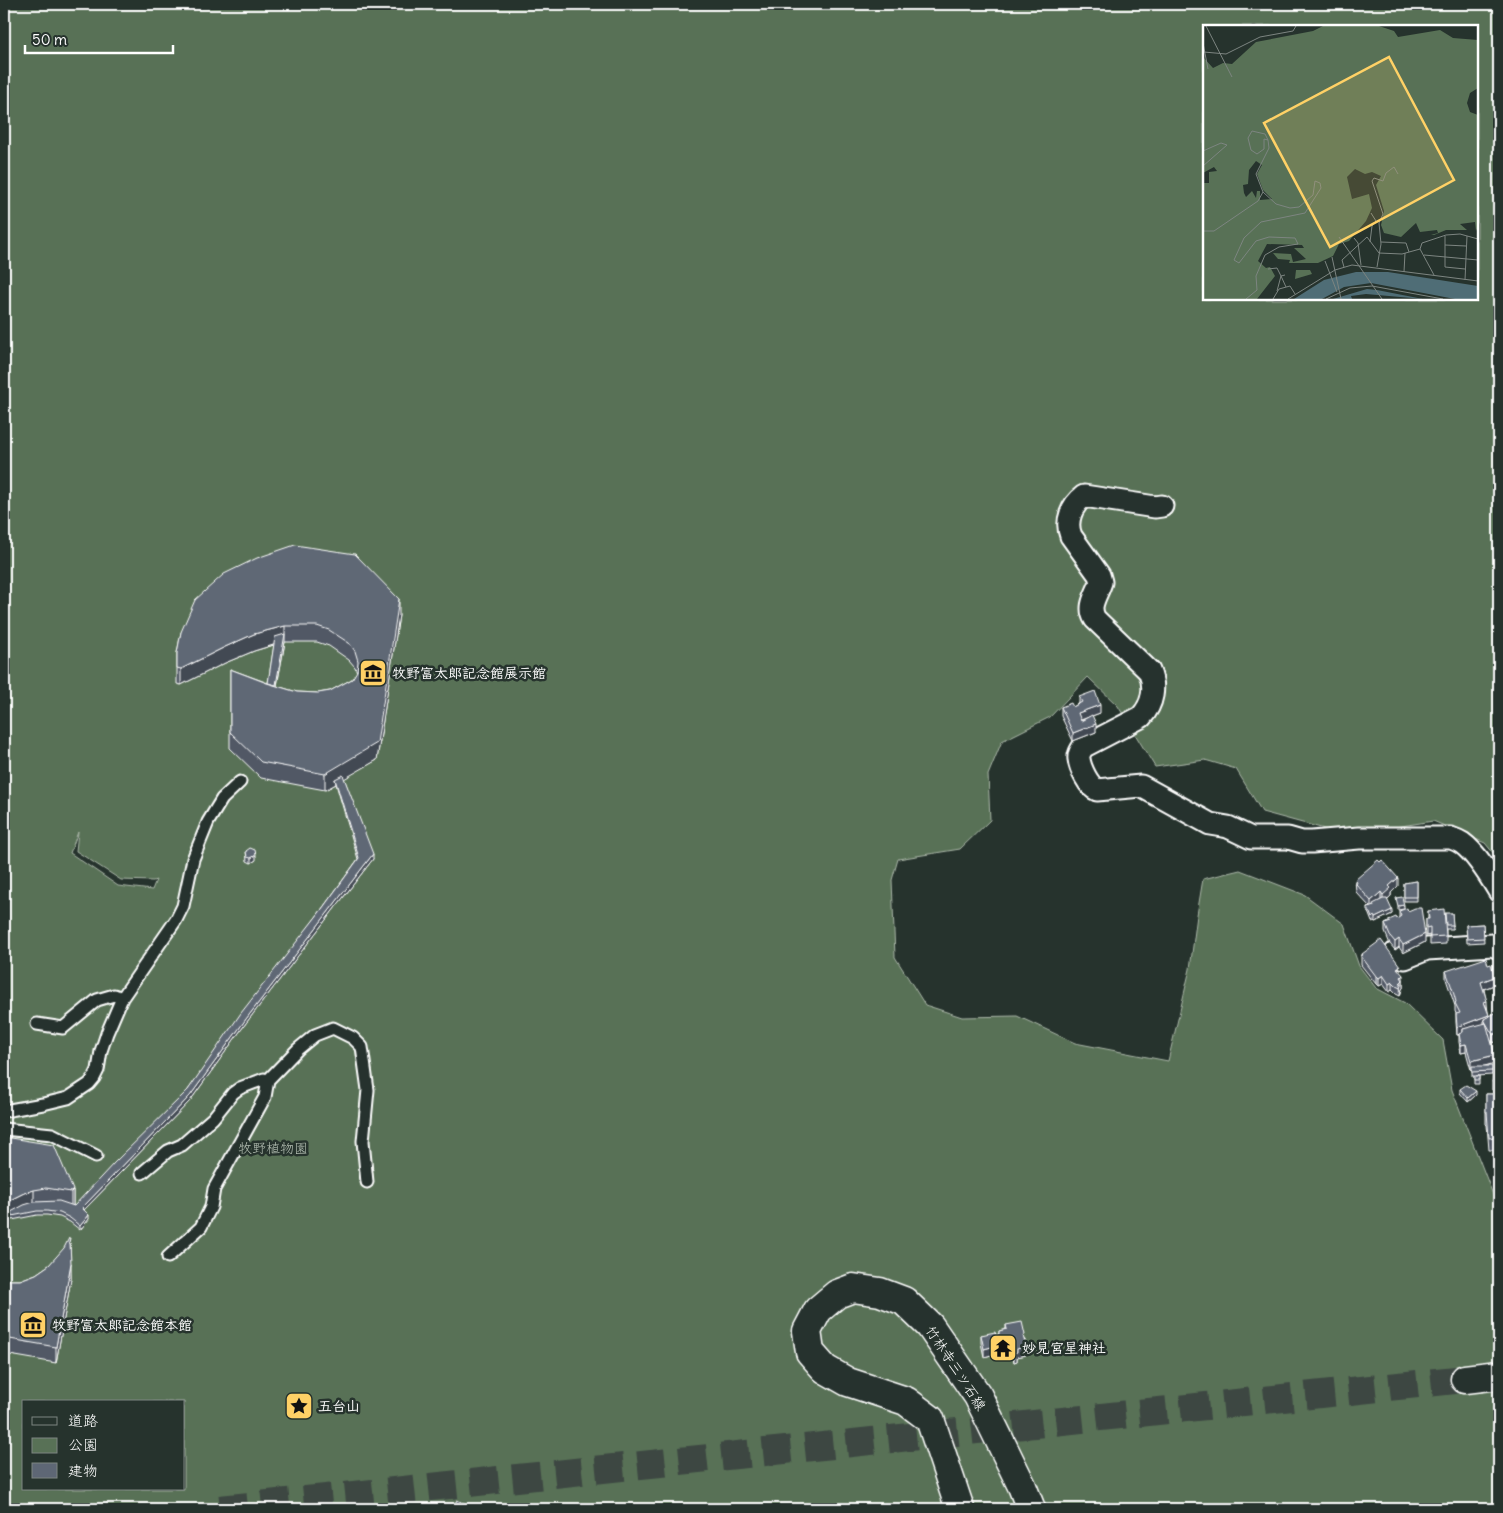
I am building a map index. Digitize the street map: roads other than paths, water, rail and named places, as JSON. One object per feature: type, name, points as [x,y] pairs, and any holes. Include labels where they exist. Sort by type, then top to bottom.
[{"type":"main road","name":"竹林寺三ツ石線","points":[[960,1509],[930,1419],[906,1401],[848,1382],[833,1374],[825,1369],[810,1352],[807,1332],[818,1310],[837,1294],[854,1288],[880,1292],[904,1301],[930,1326],[978,1396],[1022,1486],[1031,1509]]},
{"type":"main road","points":[[1465,1379],[1499,1375]]},
{"type":"street","points":[[1162,506],[1154,507],[1084,496],[1073,507],[1068,529],[1099,575],[1101,582],[1091,608],[1092,614],[1150,671],[1153,680],[1151,702],[1141,717],[1084,747],[1080,753],[1079,758],[1089,785],[1097,790],[1140,786],[1210,824],[1228,827],[1250,838],[1288,838],[1302,842],[1359,838],[1451,838],[1462,842],[1485,869],[1499,891]]},
{"type":"street","points":[[1395,953],[1405,958],[1426,949],[1493,945],[1499,948]]},
{"type":"lane","points":[[4,1111],[68,1098],[89,1084],[94,1078],[98,1070],[101,1051],[107,1033],[122,998],[176,920],[183,906],[193,859],[208,822],[222,799],[240,782]]},
{"type":"lane","points":[[37,1024],[63,1028],[97,1000],[114,995],[122,998]]},
{"type":"lane","points":[[168,1257],[201,1227],[211,1207],[214,1189],[265,1097],[268,1080],[298,1049],[315,1035],[333,1028],[353,1038],[362,1047],[368,1090],[363,1141],[367,1182]]},
{"type":"lane","points":[[142,1173],[168,1151],[182,1145],[213,1118],[233,1093],[240,1088],[264,1079],[268,1080]]},
{"type":"lane","points":[[4,1129],[52,1134],[96,1156]]},
{"type":"tunnel","points":[[220,1509],[1465,1379]]},
{"type":"place","name":"牧野富太郎記念館展示館","points":[[373,673]]},
{"type":"place","name":"牧野富太郎記念館本館","points":[[33,1325]]},
{"type":"place","name":"妙見宮星神社","points":[[1003,1348]]},
{"type":"place","name":"五台山","points":[[299,1406]]},
{"type":"park label","name":"牧野植物園","points":[[273,1148]]}]
